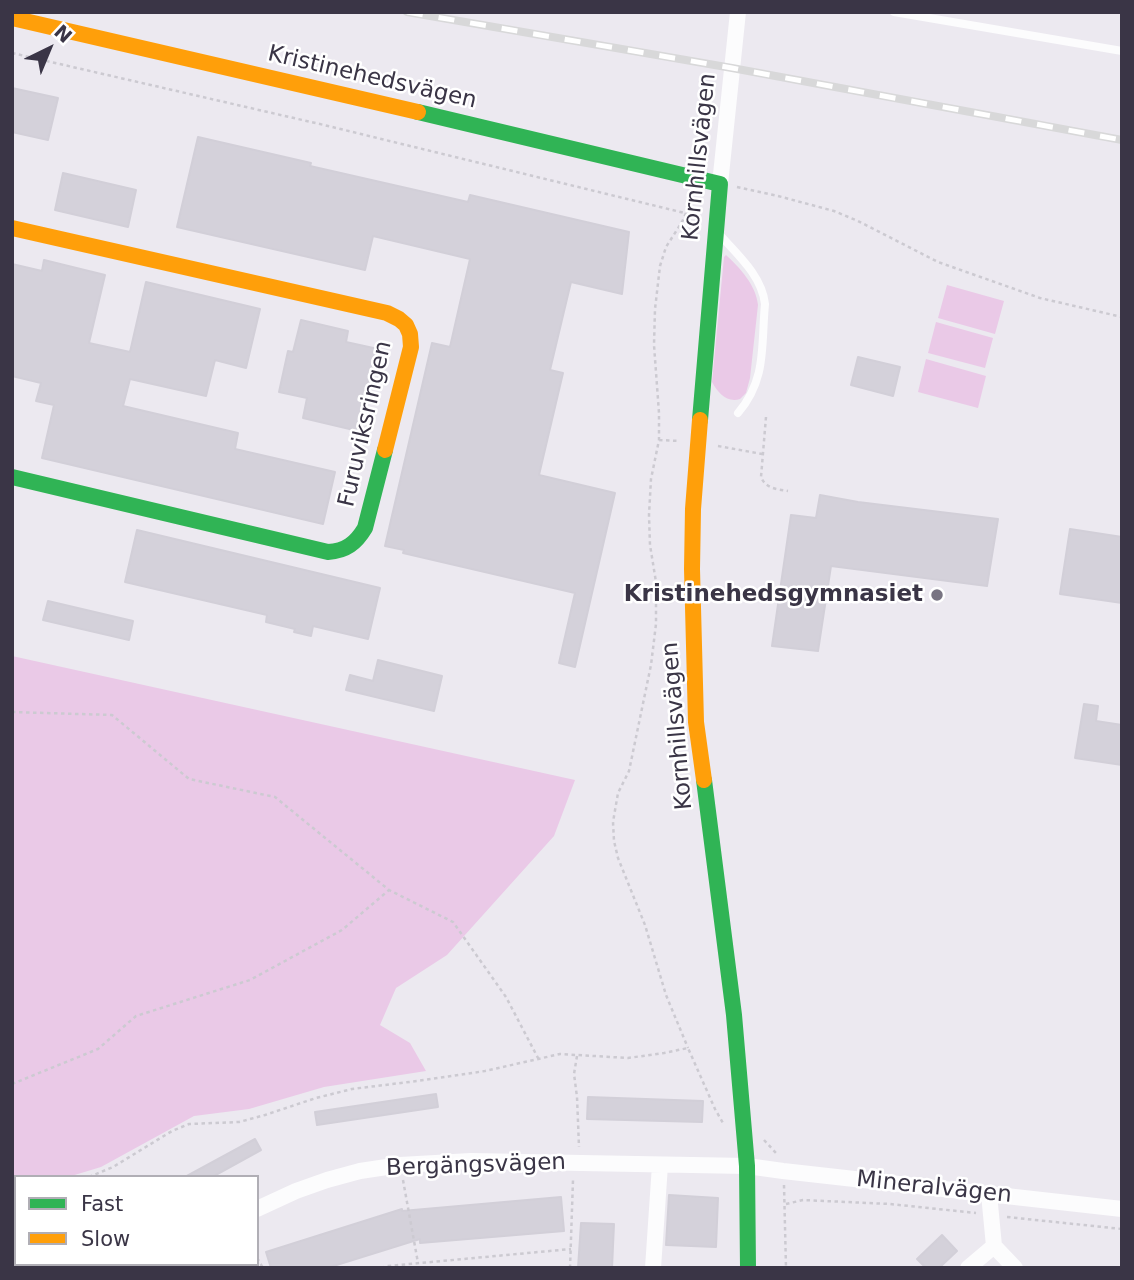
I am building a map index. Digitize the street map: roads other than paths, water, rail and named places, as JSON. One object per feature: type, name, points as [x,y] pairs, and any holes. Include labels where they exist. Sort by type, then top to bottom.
[{"type":"street","name":"Kornhillsvägen","points":[[738,12],[716,224],[693,509],[692,569],[696,722],[734,1016],[747,1166],[748,1268]]},
{"type":"street","name":"Kristinehedsvägen","points":[[12,18],[720,184]]},
{"type":"street","name":"Furuviksringen","points":[[12,228],[387,313],[407,324],[411,340],[365,528],[356,541],[343,550],[328,552],[12,477]]},
{"type":"street","name":"Bergängsvägen","points":[[259,1208],[327,1180],[360,1171],[400,1165],[471,1161],[747,1166]]},
{"type":"street","points":[[653,1268],[660,1165]]},
{"type":"street","name":"Mineralvägen","points":[[747,1166],[1122,1209]]},
{"type":"street","points":[[989,1194],[993,1245],[1015,1268]]},
{"type":"street","points":[[968,1268],[993,1245]]},
{"type":"lane","points":[[894,12],[1122,51]]},
{"type":"lane","points":[[716,224],[760,283],[764,293],[758,380],[748,402],[738,413]]},
{"type":"railway","points":[[407,12],[732,68],[1122,140]]},
{"type":"place","name":"Kristinehedsgymnasiet","points":[[937,595]]}]
